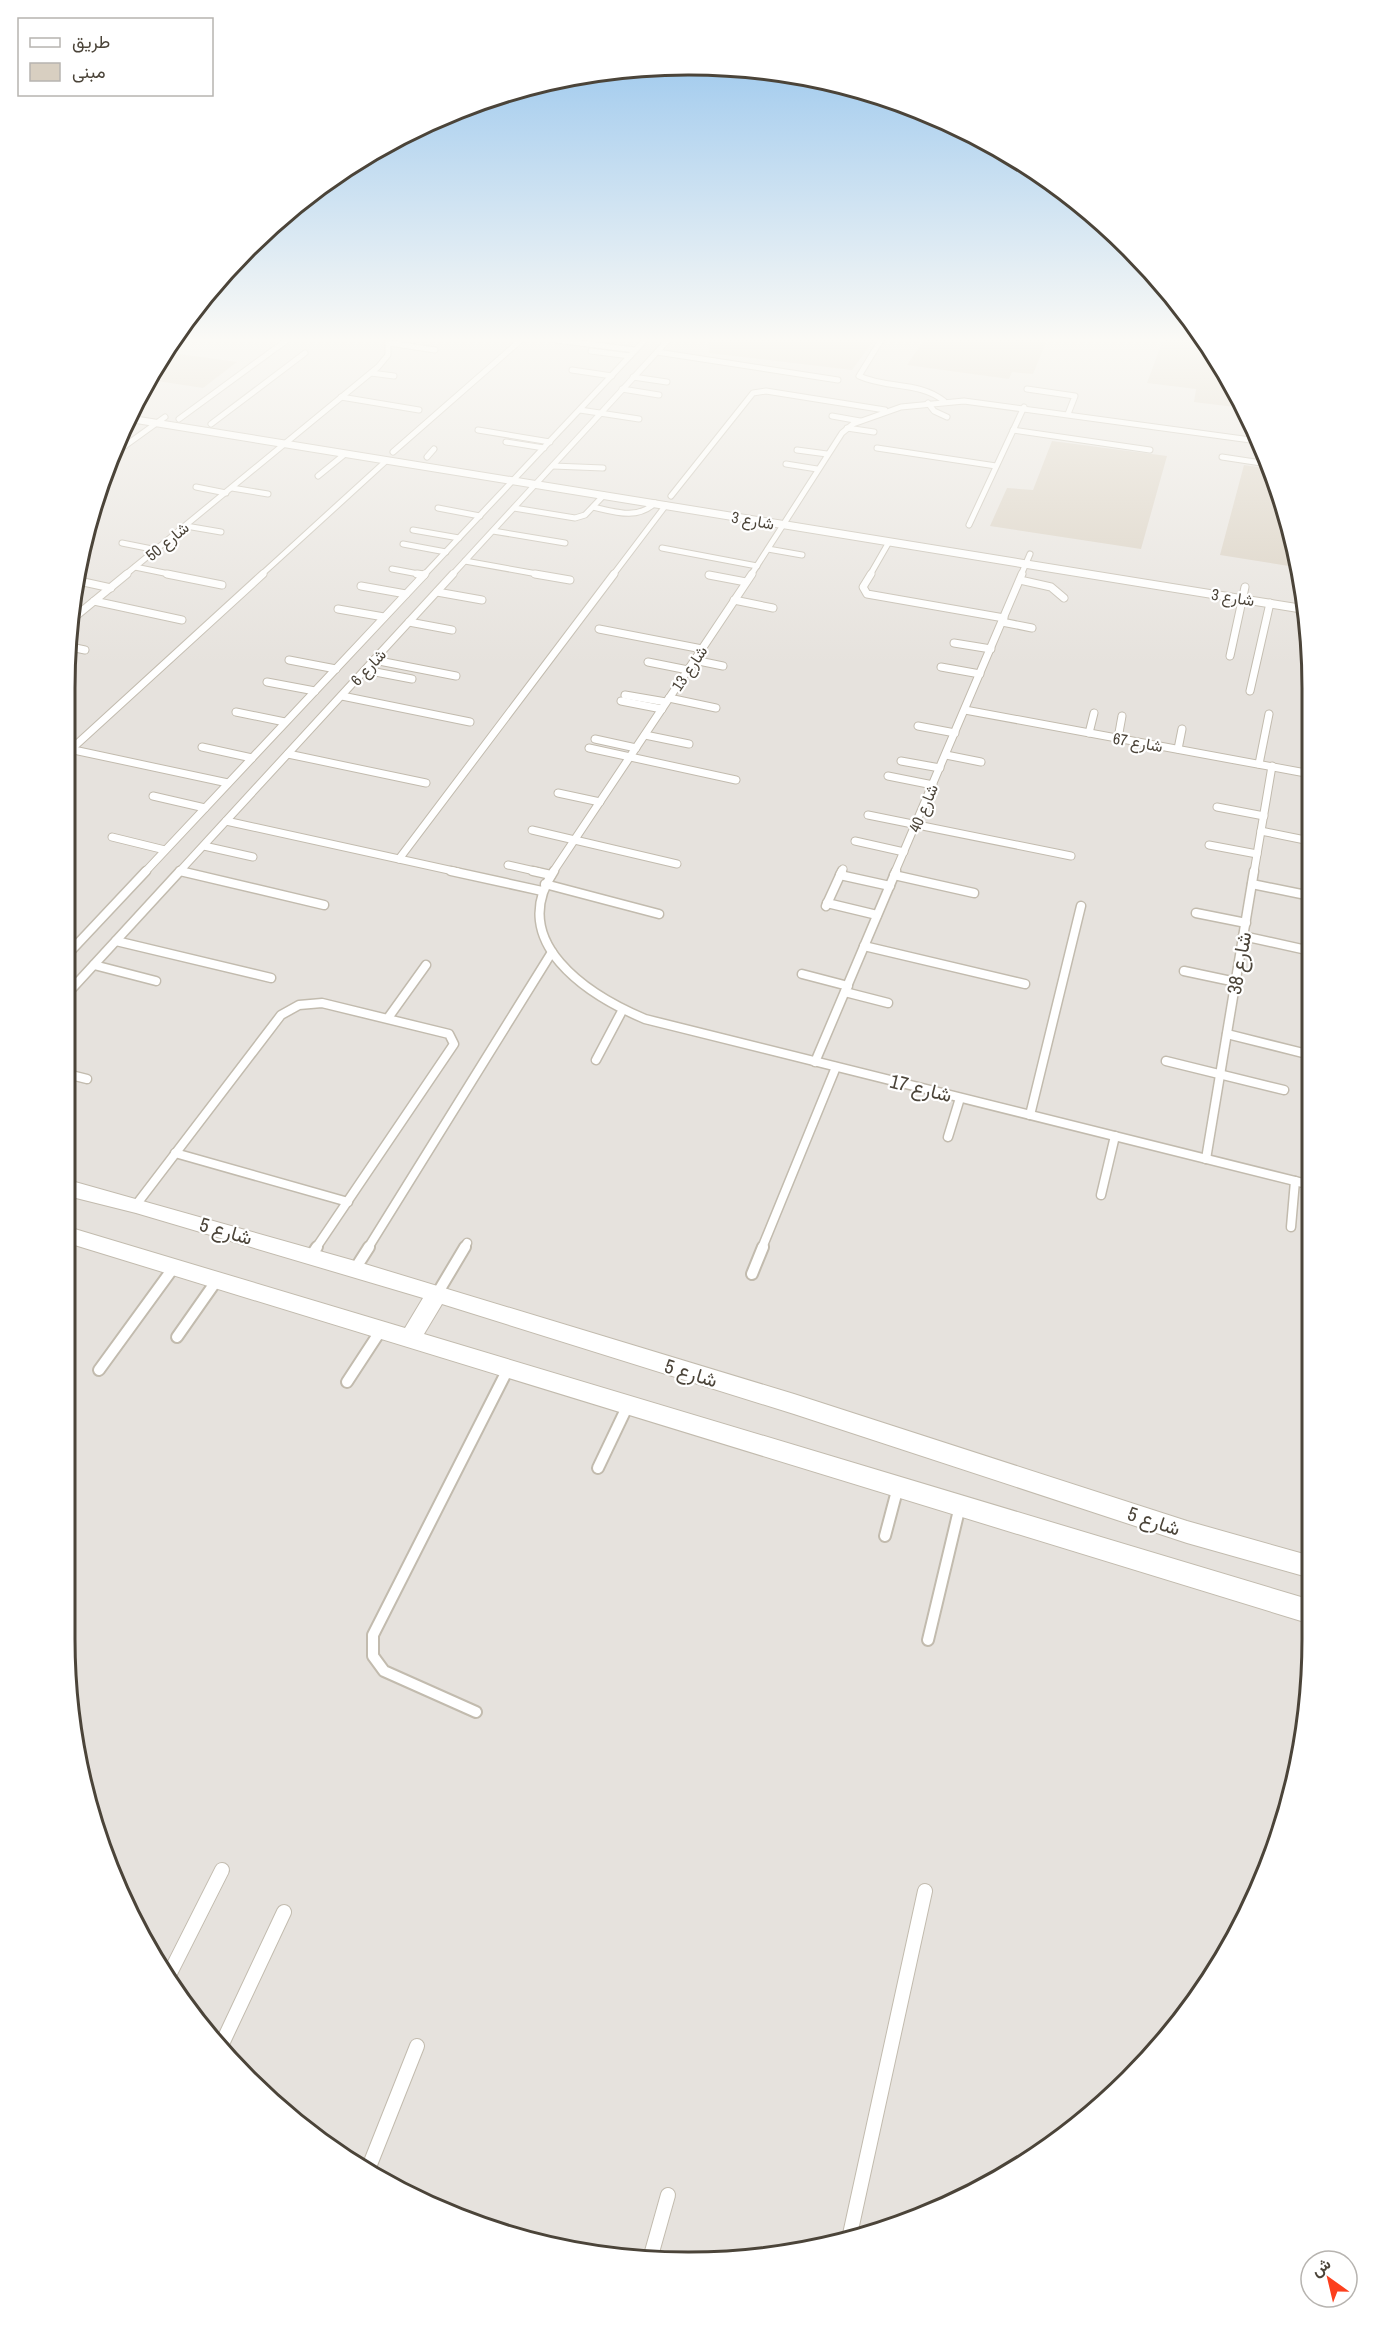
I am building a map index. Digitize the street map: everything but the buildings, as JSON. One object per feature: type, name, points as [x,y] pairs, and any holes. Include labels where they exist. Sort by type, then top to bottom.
[{"type":"street","name":"شارع 3","points":[[323,449],[345,454],[390,456],[430,453],[517,476]]},
{"type":"street","name":"شارع 3","points":[[343,449],[517,476],[544,475],[664,501]]},
{"type":"street","name":"شارع 3","points":[[544,475],[604,495],[664,501],[1243,593],[1295,596]]},
{"type":"street","name":"شارع 3","points":[[787,520],[889,542],[1029,559]]},
{"type":"street","name":"شارع 3","points":[[1243,593],[1270,603],[1297,608]]},
{"type":"street","name":"شارع 5","points":[[75,1190],[136,1205],[437,1294],[795,1404],[1187,1532],[1302,1564]]},
{"type":"street","name":"شارع 5","points":[[75,1237],[1302,1609]]},
{"type":"street","points":[[410,1339],[437,1294]]},
{"type":"lane","name":"شارع 50","points":[[80,613],[279,449]]},
{"type":"lane","points":[[75,745],[398,449]]},
{"type":"lane","name":"شارع 6","points":[[75,946],[543,449]]},
{"type":"lane","name":"شارع 6","points":[[75,985],[568,449]]},
{"type":"lane","points":[[399,859],[664,501],[707,449]]},
{"type":"lane","name":"شارع 13","points":[[544,887],[757,566],[830,449]]},
{"type":"lane","points":[[881,449],[996,466]]},
{"type":"lane","points":[[969,525],[1004,449]]},
{"type":"lane","points":[[1140,449],[1150,450]]},
{"type":"lane","points":[[797,450],[826,454]]},
{"type":"lane","points":[[318,476],[345,454]]},
{"type":"lane","points":[[1222,457],[1258,463]]},
{"type":"lane","points":[[786,464],[818,469]]},
{"type":"lane","points":[[544,475],[603,468]]},
{"type":"lane","points":[[196,487],[226,492]]},
{"type":"lane","points":[[232,488],[268,494]]},
{"type":"lane","points":[[514,508],[575,518],[585,515],[604,495]]},
{"type":"lane","points":[[592,507],[638,514],[664,501]]},
{"type":"lane","points":[[438,508],[480,516]]},
{"type":"lane","points":[[186,526],[221,532]]},
{"type":"lane","points":[[413,530],[459,538]]},
{"type":"lane","points":[[493,531],[565,543]]},
{"type":"lane","points":[[889,542],[863,587],[867,594],[1003,620],[1032,628]]},
{"type":"lane","points":[[122,543],[157,550]]},
{"type":"lane","points":[[403,544],[446,552]]},
{"type":"lane","points":[[662,548],[757,566]]},
{"type":"lane","points":[[768,549],[802,555]]},
{"type":"lane","name":"شارع 40","points":[[815,1062],[1029,559]]},
{"type":"lane","points":[[465,561],[570,580]]},
{"type":"lane","points":[[135,567],[222,585]]},
{"type":"lane","points":[[392,569],[424,575]]},
{"type":"lane","points":[[709,575],[746,582]]},
{"type":"lane","points":[[1020,580],[1051,587],[1064,598]]},
{"type":"lane","points":[[85,582],[111,588]]},
{"type":"lane","points":[[361,586],[406,594]]},
{"type":"lane","points":[[437,592],[482,600]]},
{"type":"lane","points":[[1230,656],[1243,593]]},
{"type":"lane","points":[[101,596],[188,615]]},
{"type":"lane","points":[[734,600],[773,608]]},
{"type":"lane","points":[[94,601],[182,620]]},
{"type":"lane","points":[[1250,691],[1270,603]]},
{"type":"lane","points":[[338,609],[384,617]]},
{"type":"lane","points":[[409,622],[452,630]]},
{"type":"lane","points":[[599,629],[702,649]]},
{"type":"lane","points":[[954,643],[991,649]]},
{"type":"lane","points":[[76,648],[85,650]]},
{"type":"lane","points":[[289,660],[336,669]]},
{"type":"lane","points":[[374,660],[456,676]]},
{"type":"lane","points":[[694,660],[723,666]]},
{"type":"lane","points":[[648,662],[688,670]]},
{"type":"lane","points":[[941,667],[980,674]]},
{"type":"lane","points":[[365,670],[412,679]]},
{"type":"lane","points":[[267,682],[315,691]]},
{"type":"lane","points":[[342,696],[470,722]]},
{"type":"lane","points":[[623,698],[716,708]]},
{"type":"lane","name":"شارع 67","points":[[965,710],[1302,772]]},
{"type":"lane","points":[[236,712],[285,722]]},
{"type":"lane","points":[[1089,733],[1094,713]]},
{"type":"lane","points":[[1259,764],[1269,714]]},
{"type":"lane","points":[[1118,738],[1122,716]]},
{"type":"lane","points":[[918,726],[955,733]]},
{"type":"lane","points":[[1178,749],[1182,729]]},
{"type":"lane","points":[[645,735],[689,744]]},
{"type":"lane","points":[[595,739],[636,748]]},
{"type":"lane","points":[[202,747],[252,758]]},
{"type":"lane","points":[[589,748],[736,780]]},
{"type":"lane","points":[[75,752],[228,783]]},
{"type":"lane","points":[[288,754],[426,783]]},
{"type":"lane","points":[[946,755],[981,762]]},
{"type":"lane","points":[[902,761],[940,768]]},
{"type":"lane","name":"شارع 38","points":[[1206,1159],[1272,766]]},
{"type":"lane","points":[[888,776],[933,785]]},
{"type":"lane","points":[[558,793],[600,801]]},
{"type":"lane","points":[[153,796],[205,808]]},
{"type":"lane","points":[[1217,807],[1263,816]]},
{"type":"lane","points":[[868,815],[1071,856]]},
{"type":"lane","points":[[226,821],[399,859],[544,887],[659,915]]},
{"type":"lane","points":[[532,830],[677,864]]},
{"type":"lane","points":[[1261,831],[1302,839]]},
{"type":"lane","points":[[112,837],[165,850]]},
{"type":"lane","points":[[855,841],[904,852]]},
{"type":"lane","points":[[1209,845],[1257,854]]},
{"type":"lane","points":[[204,846],[253,857]]},
{"type":"lane","points":[[508,865],[551,875]]},
{"type":"lane","points":[[180,871],[324,905]]},
{"type":"lane","points":[[877,915],[826,906],[842,872],[890,886]]},
{"type":"lane","points":[[894,875],[974,892]]},
{"type":"lane","points":[[1252,884],[1302,894]]},
{"type":"lane","points":[[355,1269],[552,952],[543,932],[540,911],[544,887]]},
{"type":"lane","points":[[1030,1115],[1081,906]]},
{"type":"lane","points":[[1196,913],[1246,923]]},
{"type":"lane","points":[[1244,936],[1302,949]]},
{"type":"lane","points":[[116,941],[271,978]]},
{"type":"lane","points":[[864,946],[1025,984]]},
{"type":"lane","name":"شارع 17","points":[[552,952],[580,985],[622,1011],[645,1019],[1302,1183]]},
{"type":"lane","points":[[94,965],[156,981]]},
{"type":"lane","points":[[388,1018],[426,965]]},
{"type":"lane","points":[[1184,971],[1236,982]]},
{"type":"lane","points":[[802,974],[888,1003]]},
{"type":"lane","points":[[136,1205],[281,1016],[288,1010],[322,1003],[453,1036],[454,1044],[311,1256]]},
{"type":"lane","points":[[596,1060],[622,1011]]},
{"type":"lane","points":[[1227,1034],[1302,1053]]},
{"type":"lane","points":[[1166,1061],[1284,1090]]},
{"type":"lane","points":[[752,1274],[836,1067]]},
{"type":"lane","points":[[75,1076],[87,1079]]},
{"type":"lane","points":[[948,1137],[960,1098]]},
{"type":"lane","points":[[1101,1195],[1115,1136]]},
{"type":"lane","points":[[175,1153],[348,1202]]},
{"type":"lane","points":[[1291,1227],[1295,1181]]},
{"type":"lane","points":[[437,1294],[467,1243]]},
{"type":"lane","points":[[99,1370],[174,1267]]},
{"type":"lane","points":[[177,1337],[217,1280]]},
{"type":"lane","points":[[347,1382],[381,1330]]},
{"type":"lane","points":[[476,1712],[384,1671],[373,1656],[373,1635],[508,1369]]},
{"type":"lane","points":[[598,1468],[628,1405]]},
{"type":"lane","points":[[885,1536],[898,1487]]},
{"type":"lane","points":[[928,1640],[960,1506]]},
{"type":"lane","points":[[172,1969],[222,1870]]},
{"type":"lane","points":[[851,2230],[924,1891]]},
{"type":"lane","points":[[224,2039],[284,1912]]},
{"type":"lane","points":[[371,2163],[417,2046]]},
{"type":"lane","points":[[652,2251],[668,2195]]},
{"type":"shaded area","points":[[124,449],[1253,449],[1281,530],[1297,608],[1301,648],[1301,1679],[1297,1719],[1281,1797],[1255,1873],[1239,1910],[1199,1979],[1150,2043],[1093,2100],[1029,2149],[960,2189],[886,2219],[847,2231],[769,2247],[688,2252],[608,2247],[530,2231],[491,2219],[417,2189],[348,2149],[284,2100],[227,2043],[178,1979],[138,1910],[108,1836],[87,1758],[76,1679],[75,1638],[76,648],[80,608],[96,530]]}]
